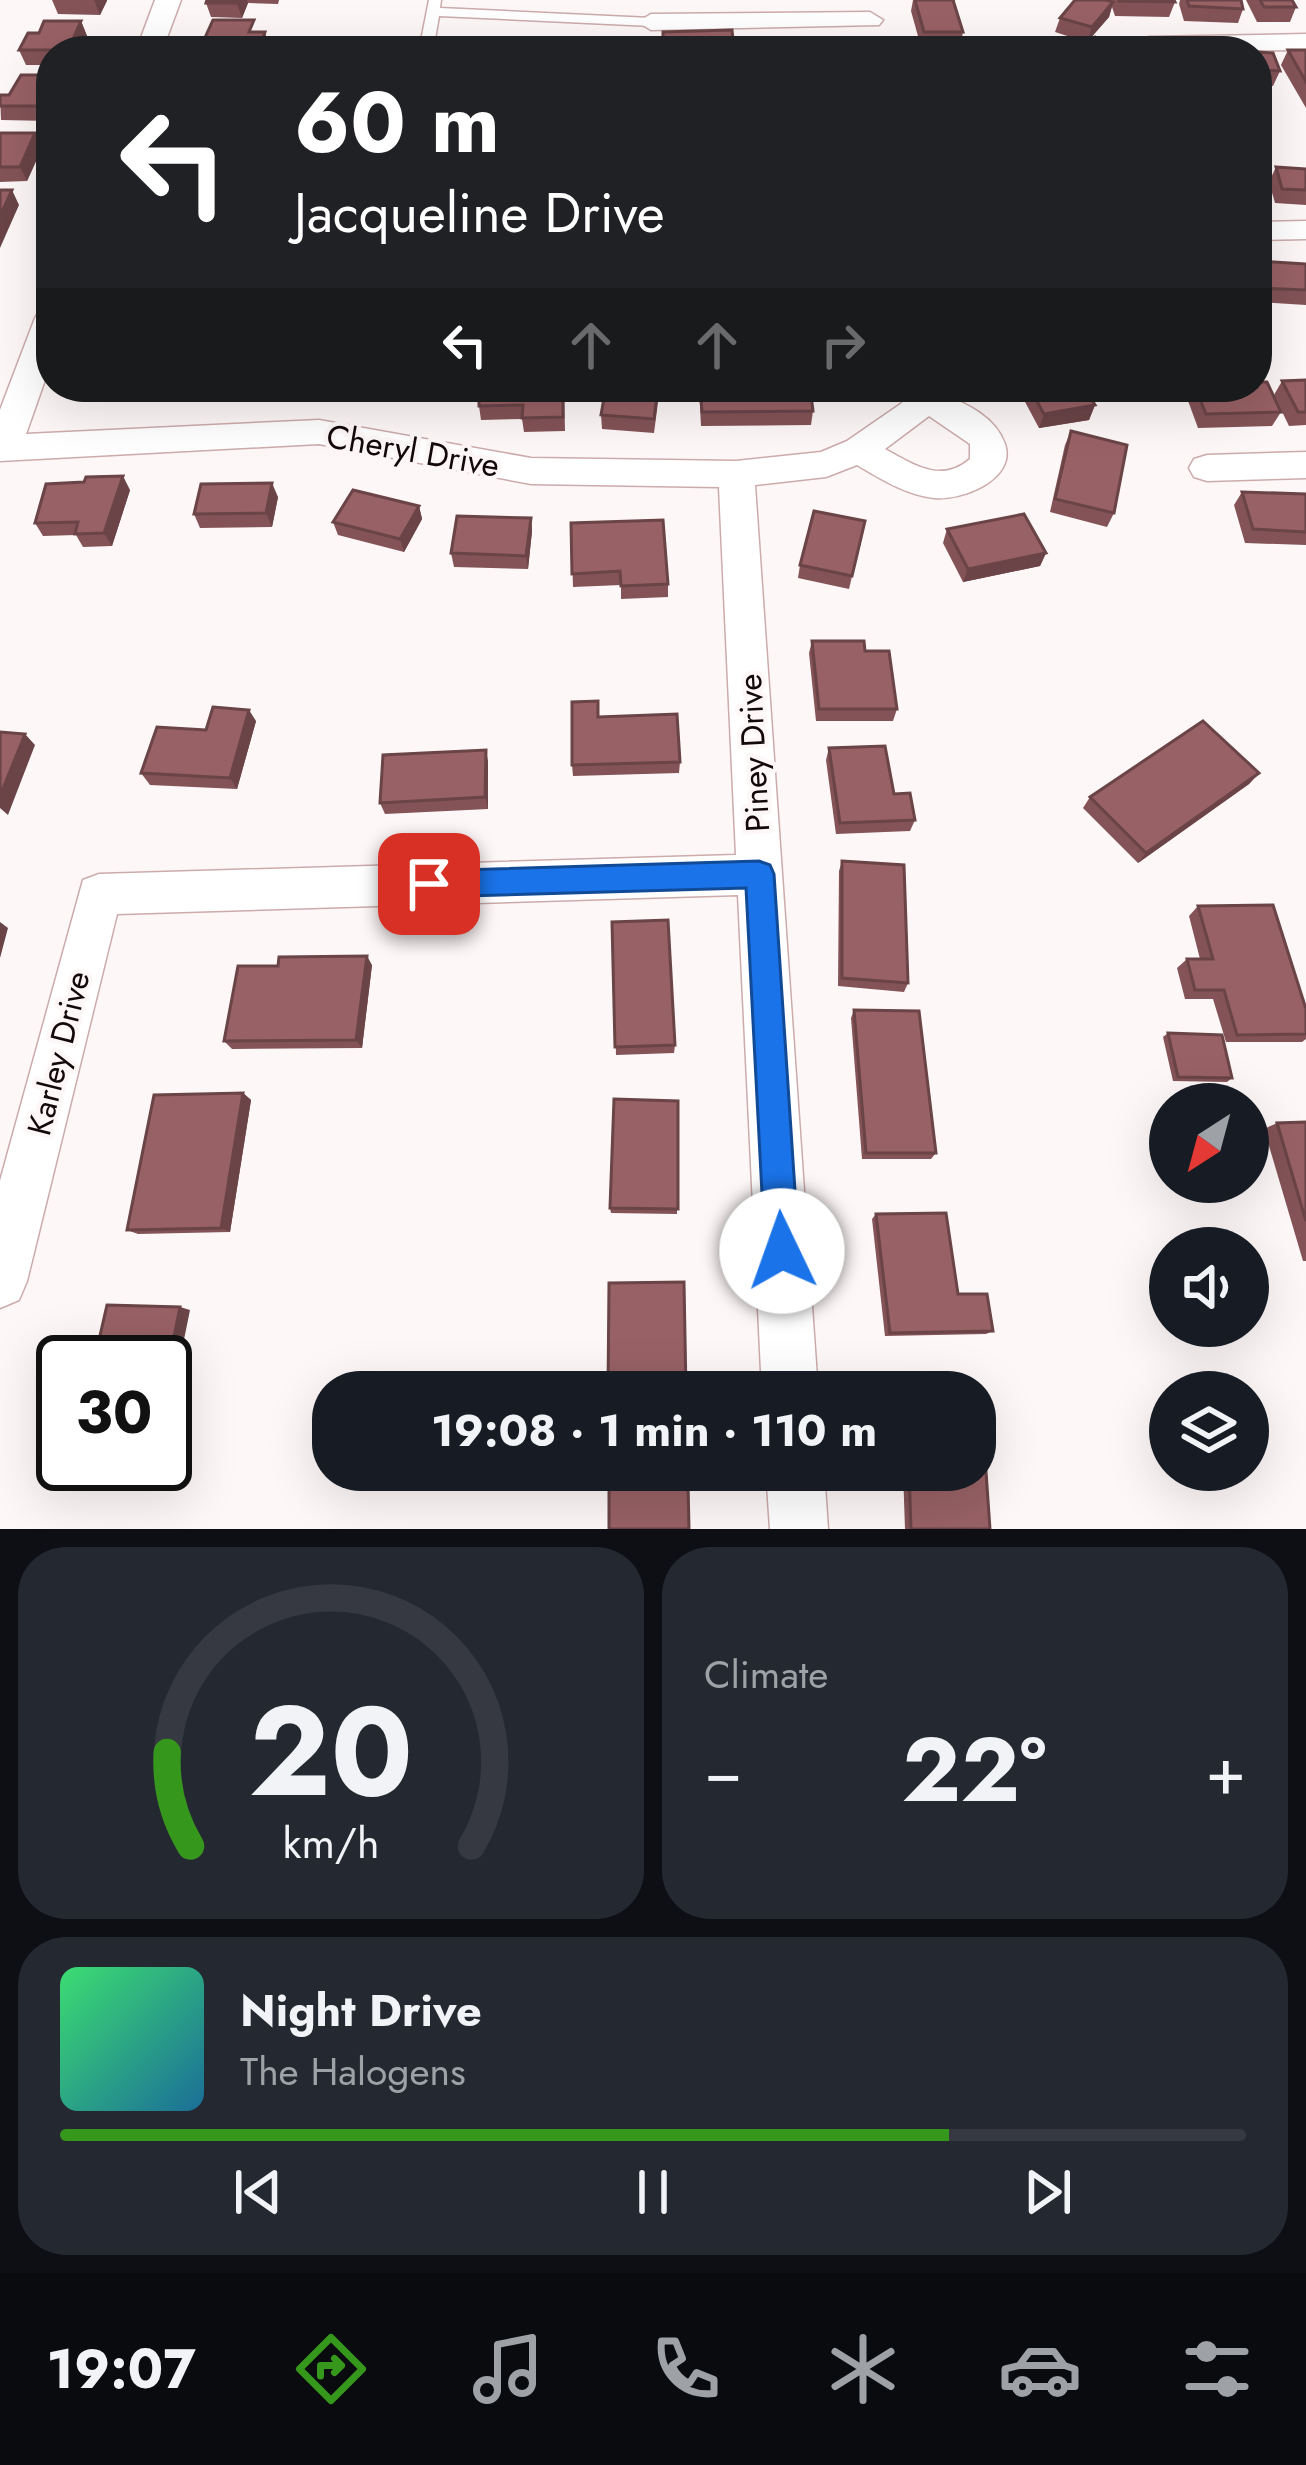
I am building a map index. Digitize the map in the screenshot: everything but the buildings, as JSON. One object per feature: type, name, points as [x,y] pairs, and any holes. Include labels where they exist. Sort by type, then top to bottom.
[{"type":"street","points":[[155,36],[168,0]]},
{"type":"street","points":[[651,22],[868,10]]},
{"type":"street","points":[[1272,43],[1306,42]]},
{"type":"street","points":[[1272,231],[1306,230]]},
{"type":"street","points":[[2,448],[36,358]]},
{"type":"street","points":[[842,457],[892,430],[916,402]]},
{"type":"street","points":[[842,457],[918,482],[958,484],[978,475],[988,462],[988,445],[979,430],[937,402]]},
{"type":"street","name":"Cheryl Drive","points":[[2,448],[319,432],[531,471],[736,474],[842,457]]},
{"type":"street","points":[[1207,468],[1306,465]]},
{"type":"street","name":"Piney Drive","points":[[736,474],[789,1371]]},
{"type":"street","name":"Karley Drive","points":[[0,1281],[99,894],[759,874]]},
{"type":"street","points":[[796,1491],[799,1529]]},
{"type":"lane","points":[[606,0],[606,19]]},
{"type":"lane","points":[[429,36],[434,6],[651,22]]},
{"type":"route","points":[[429,884],[759,874],[782,1251]]}]
